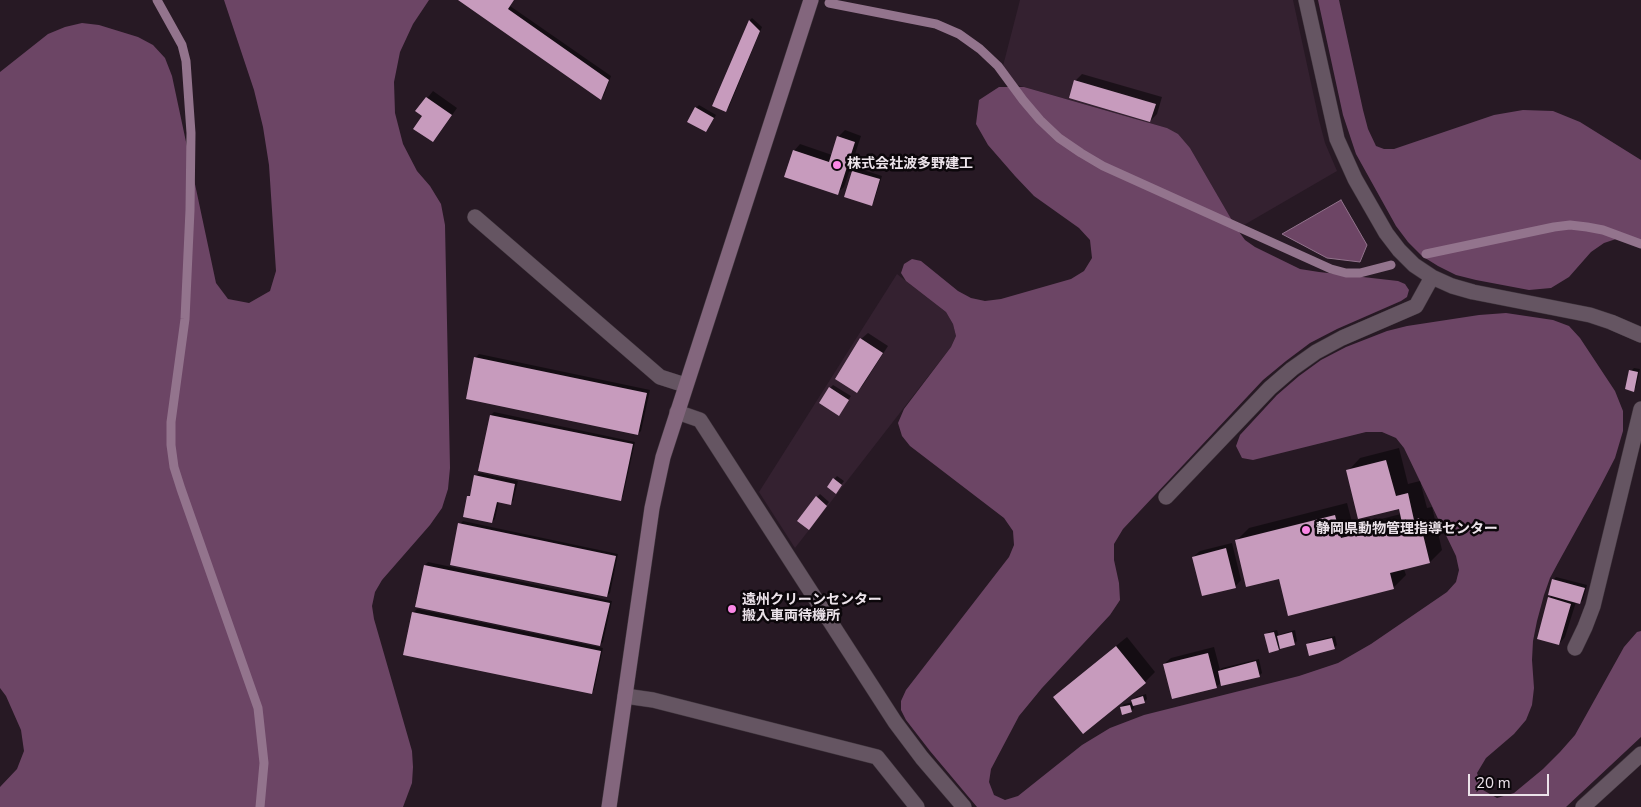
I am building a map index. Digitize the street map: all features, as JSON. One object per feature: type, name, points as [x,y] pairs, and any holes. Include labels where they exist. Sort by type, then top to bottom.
[{"type":"street","points":[[609,807],[652,508],[663,457],[811,0]]},
{"type":"street","points":[[1306,0],[1331,117],[1345,159],[1390,238],[1399,250],[1414,265],[1432,277],[1452,286],[1473,292],[1590,315],[1641,335]]},
{"type":"street","points":[[475,217],[660,378],[685,385]]},
{"type":"street","points":[[1166,497],[1270,388],[1292,369],[1316,352],[1342,338],[1416,306],[1432,277]]},
{"type":"street","points":[[1575,648],[1593,606],[1641,409]]},
{"type":"street","points":[[677,412],[700,420],[895,722],[922,758],[964,807]]},
{"type":"street","points":[[625,696],[653,700],[877,757],[917,807]]},
{"type":"street","points":[[1584,807],[1641,754]]},
{"type":"shaded area","points":[[224,0],[429,0],[413,24],[400,52],[394,82],[395,113],[403,144],[417,171],[430,186],[441,204],[445,225],[450,468],[448,489],[442,508],[430,525],[382,580],[375,592],[372,606],[374,619],[412,751],[412,783],[403,807],[0,807],[0,787],[17,769],[24,751],[21,730],[6,696],[0,688],[0,72],[48,34],[82,23],[99,25],[138,37],[153,45],[165,58],[172,76],[216,283],[228,299],[249,303],[270,291],[276,271],[269,165],[263,127],[254,90]]},
{"type":"shaded area","points":[[1020,0],[1293,0],[1319,120],[1325,143],[1337,171],[1244,225],[1231,219],[1190,148],[1167,128],[1017,85],[1003,66]]},
{"type":"shaded area","points":[[1318,0],[1339,0],[1363,110],[1368,129],[1376,146],[1384,149],[1394,149],[1494,115],[1523,110],[1553,111],[1580,122],[1641,160],[1641,240],[1622,237],[1604,243],[1591,252],[1569,277],[1551,288],[1529,290],[1456,275],[1422,256],[1396,226],[1356,154],[1343,115]]},
{"type":"shaded area","points":[[999,87],[1024,87],[1167,128],[1178,134],[1190,148],[1237,229],[1245,240],[1255,247],[1300,269],[1398,281],[1405,284],[1409,290],[1407,297],[1401,301],[1310,343],[1263,380],[1123,529],[1114,544],[1114,560],[1119,583],[1120,600],[1110,615],[1042,688],[1019,716],[991,769],[989,782],[994,795],[1005,800],[1018,796],[1082,745],[1110,728],[1144,715],[1299,676],[1338,663],[1371,644],[1447,592],[1456,582],[1459,570],[1456,556],[1404,448],[1396,438],[1382,432],[1366,432],[1253,460],[1242,458],[1236,446],[1240,435],[1277,395],[1321,360],[1346,347],[1387,331],[1407,326],[1479,315],[1506,313],[1553,320],[1569,326],[1580,338],[1615,391],[1623,411],[1623,431],[1615,458],[1550,578],[1544,595],[1533,641],[1534,688],[1532,705],[1526,720],[1514,734],[1486,758],[1477,773],[1483,790],[1497,798],[1514,793],[1543,769],[1575,735],[1624,647],[1637,632],[1641,631],[1641,737],[1566,807],[977,807],[930,751],[906,720],[901,710],[901,701],[906,690],[1009,557],[1014,545],[1013,531],[1004,518],[910,446],[902,436],[898,423],[904,409],[951,347],[956,336],[953,324],[946,312],[906,281],[901,273],[904,264],[912,259],[921,261],[958,291],[971,298],[985,301],[1001,299],[1071,279],[1084,271],[1092,258],[1090,240],[1079,228],[1034,196],[988,145],[976,124],[979,100]]},
{"type":"shaded area","points":[[1341,200],[1367,245],[1360,262],[1327,258],[1282,234]]},
{"type":"shaded area","points":[[897,274],[946,312],[953,324],[956,336],[951,347],[795,548],[759,492]]},
{"type":"building","points":[[458,0],[514,0],[508,9],[609,80],[601,100]]},
{"type":"building","points":[[749,20],[760,31],[726,112],[712,106]]},
{"type":"building","points":[[1074,80],[1156,104],[1150,122],[1069,98]]},
{"type":"building","points":[[426,97],[452,115],[433,142],[413,129],[422,116],[415,111]]},
{"type":"building","points":[[695,107],[714,118],[706,132],[687,122]]},
{"type":"building","points":[[837,136],[855,142],[838,195],[784,177],[793,150],[829,162]]},
{"type":"building","points":[[852,171],[880,179],[872,206],[844,197]]},
{"type":"building","points":[[860,338],[883,353],[857,393],[835,379]]},
{"type":"building","points":[[474,357],[647,393],[638,435],[466,399]]},
{"type":"building","points":[[1629,370],[1638,372],[1634,392],[1625,389]]},
{"type":"building","points":[[829,387],[849,400],[839,416],[819,403]]},
{"type":"building","points":[[490,415],[633,444],[621,501],[478,471]]},
{"type":"building","name":"静岡県動物管理指導センター","points":[[1386,460],[1396,496],[1408,493],[1414,520],[1419,518],[1430,563],[1390,573],[1394,589],[1288,616],[1279,579],[1246,587],[1235,540],[1335,515],[1341,538],[1402,523],[1399,509],[1358,519],[1346,470]]},
{"type":"building","points":[[474,475],[515,484],[511,505],[497,502],[492,523],[463,517]]},
{"type":"building","points":[[833,478],[842,485],[836,494],[827,487]]},
{"type":"building","points":[[816,496],[827,506],[809,530],[797,521]]},
{"type":"building","points":[[458,523],[616,556],[607,597],[450,565]]},
{"type":"building","points":[[1226,548],[1236,588],[1202,596],[1192,557]]},
{"type":"building","points":[[424,565],[610,603],[600,646],[415,607]]},
{"type":"building","points":[[1552,579],[1585,588],[1580,604],[1548,595]]},
{"type":"building","points":[[1548,597],[1571,604],[1559,645],[1537,639]]},
{"type":"building","points":[[412,612],[601,651],[592,694],[403,655]]},
{"type":"building","points":[[1274,632],[1279,650],[1269,653],[1264,634]]},
{"type":"building","points":[[1292,632],[1295,645],[1280,649],[1277,636]]},
{"type":"building","points":[[1332,638],[1335,649],[1309,656],[1306,644]]},
{"type":"building","points":[[1116,646],[1146,683],[1083,734],[1053,697]]},
{"type":"building","points":[[1208,653],[1217,688],[1172,699],[1163,664]]},
{"type":"building","points":[[1256,661],[1260,677],[1221,686],[1218,671]]},
{"type":"building","points":[[1143,696],[1145,703],[1133,706],[1131,700]]},
{"type":"building","points":[[1130,705],[1132,712],[1122,715],[1120,707]]},
{"type":"waterway","points":[[157,0],[182,45],[186,61],[191,133],[185,319],[171,422],[171,445],[174,467],[181,489],[258,708],[264,763],[260,807]]},
{"type":"waterway","points":[[829,3],[936,24],[959,34],[980,49],[998,66],[1023,100],[1059,138],[1103,166],[1331,269],[1346,273],[1360,273],[1391,265]]},
{"type":"waterway","points":[[1426,254],[1570,225],[1603,230],[1641,244]]},
{"type":"place","name":"株式会社波多野建工","points":[[837,165]]},
{"type":"place","name":"静岡県動物管理指導センター","points":[[1306,530]]},
{"type":"place","name":"遠州クリーンセンター 搬入車両待機所","points":[[732,609]]}]
